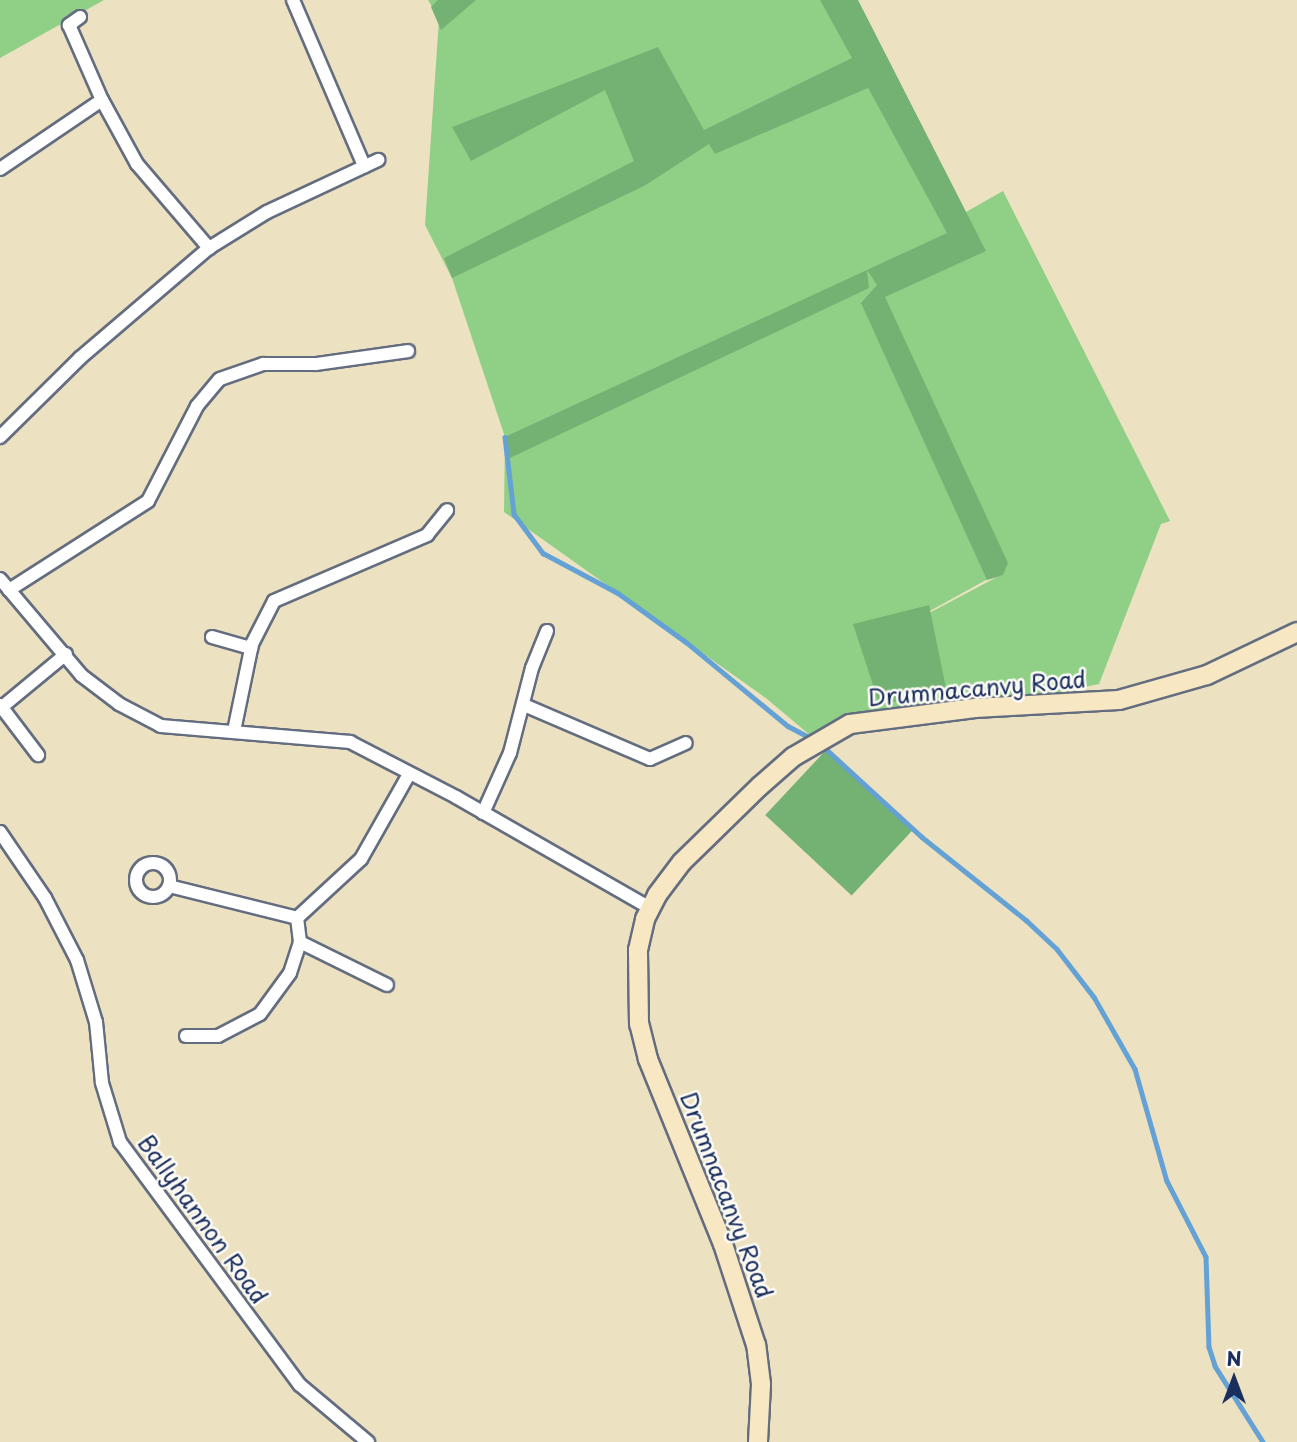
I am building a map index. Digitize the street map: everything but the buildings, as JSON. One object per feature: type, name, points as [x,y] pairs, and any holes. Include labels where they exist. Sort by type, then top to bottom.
[{"type":"main road","name":"Drumnacanvy Road","points":[[758,1442],[761,1384],[756,1345],[723,1244],[657,1081],[639,1024],[638,950],[650,908],[682,862],[760,786],[801,751],[850,724],[975,708],[1119,700],[1207,675],[1297,632]]},
{"type":"street","points":[[293,0],[364,166]]},
{"type":"street","points":[[80,17],[69,25],[102,100],[138,163],[209,248]]},
{"type":"street","points":[[0,169],[102,100]]},
{"type":"street","points":[[0,437],[80,358],[209,248],[267,212],[378,160]]},
{"type":"street","points":[[9,590],[148,500],[197,406],[220,379],[263,364],[316,364],[408,351]]},
{"type":"street","points":[[234,731],[251,648],[274,601],[427,535],[447,510]]},
{"type":"street","points":[[0,579],[81,675],[118,704],[161,726],[350,742],[483,813],[650,908]]},
{"type":"street","points":[[483,813],[524,705],[532,668],[547,631]]},
{"type":"street","points":[[212,637],[251,648]]},
{"type":"street","points":[[38,755],[1,706],[66,654]]},
{"type":"street","points":[[524,705],[650,759],[686,743]]},
{"type":"street","points":[[297,918],[361,859],[410,774]]},
{"type":"street","name":"Ballyhannon Road","points":[[0,831],[45,898],[77,960],[96,1022],[102,1083],[120,1142],[300,1385],[368,1442]]},
{"type":"street","points":[[169,886],[297,918]]},
{"type":"street","points":[[186,1036],[218,1036],[260,1014],[290,973],[300,942],[297,918]]},
{"type":"street","points":[[300,942],[387,985]]},
{"type":"green space","points":[[0,0],[104,0],[0,58]]},
{"type":"green space","points":[[428,0],[838,0],[861,75],[943,225],[1003,191],[1170,521],[1161,524],[1099,684],[817,741],[767,699],[504,512],[505,437],[452,278],[425,225],[439,19]],"holes":[[[997,577],[850,655],[986,580]]]},
{"type":"green space","points":[[438,0],[476,0],[441,30],[431,7]]},
{"type":"green space","points":[[820,0],[858,0],[986,251],[885,297],[1008,563],[1003,575],[987,580],[861,303],[877,285],[867,270],[869,288],[510,458],[505,437],[947,233],[868,88],[715,154],[709,144],[644,186],[452,278],[444,258],[634,161],[605,90],[471,161],[452,127],[658,47],[704,130],[852,58]]},
{"type":"green space","points":[[929,605],[946,688],[880,706],[853,624]]},
{"type":"green space","points":[[826,750],[912,830],[852,896],[765,815]]},
{"type":"waterway","points":[[505,437],[514,514],[543,553],[618,593],[686,642],[788,726],[807,736]]},
{"type":"waterway","points":[[826,749],[922,837],[1026,920],[1057,949],[1094,997],[1135,1069],[1167,1181],[1206,1257],[1209,1347],[1215,1366],[1263,1442]]}]
